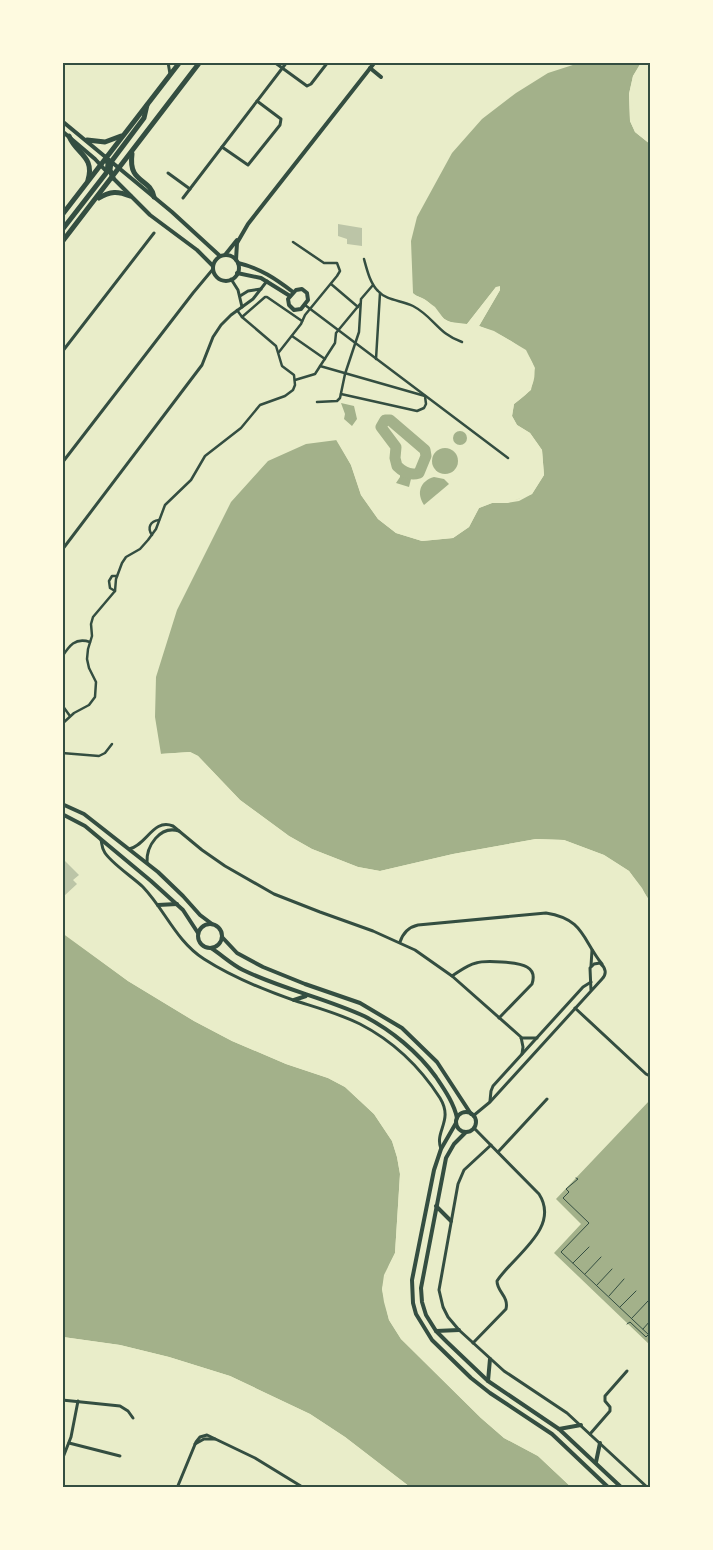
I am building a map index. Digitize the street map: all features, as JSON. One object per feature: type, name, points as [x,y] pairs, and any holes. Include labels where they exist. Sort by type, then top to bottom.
[{"type":"main road","points":[[62,215],[180,62]]},
{"type":"main road","points":[[62,242],[200,62]]},
{"type":"main road","points":[[112,178],[111,162],[144,118],[147,105]]},
{"type":"main road","points":[[87,140],[105,142],[113,140],[127,131]]},
{"type":"main road","points":[[69,136],[74,146],[88,160],[90,170],[87,183]]},
{"type":"main road","points":[[132,151],[132,170],[152,190],[154,197]]},
{"type":"main road","points":[[62,230],[107,172],[108,164],[106,157]]},
{"type":"main road","points":[[94,201],[113,192],[130,196]]},
{"type":"street","points":[[168,62],[169,76]]},
{"type":"street","points":[[274,62],[308,86],[328,62]]},
{"type":"street","points":[[182,198],[287,62]]},
{"type":"street","points":[[225,255],[375,62]]},
{"type":"street","points":[[370,68],[381,77]]},
{"type":"street","points":[[222,147],[248,165],[280,125],[281,119],[257,101]]},
{"type":"street","points":[[62,121],[172,212],[209,248],[220,256]]},
{"type":"street","points":[[62,131],[101,165],[130,196],[161,224],[203,255],[213,267],[214,273],[219,279],[231,279],[237,273],[236,249],[239,238]]},
{"type":"street","points":[[168,173],[190,189]]},
{"type":"street","points":[[62,352],[154,234]]},
{"type":"street","points":[[279,352],[310,309],[340,274],[337,263],[324,263],[293,242]]},
{"type":"street","points":[[62,463],[220,256],[225,255],[270,275],[292,294]]},
{"type":"street","points":[[364,260],[373,285],[380,293],[390,299],[414,307],[445,335],[462,342]]},
{"type":"street","points":[[237,273],[267,281],[292,294]]},
{"type":"street","points":[[231,279],[240,296],[242,307]]},
{"type":"street","points":[[62,550],[202,366],[216,330],[225,319],[253,299],[267,281]]},
{"type":"street","points":[[331,284],[358,307]]},
{"type":"street","points":[[295,380],[312,375],[320,366],[336,341],[335,334],[358,307],[364,295],[373,285]]},
{"type":"street","points":[[240,296],[252,289],[261,289]]},
{"type":"street","points":[[299,289],[305,291],[308,297],[305,305],[297,310],[291,308],[288,302],[292,294],[299,289]]},
{"type":"street","points":[[376,359],[380,293]]},
{"type":"street","points":[[242,317],[267,297],[302,321]]},
{"type":"street","points":[[317,402],[337,401],[341,394],[345,374],[360,332],[361,303]]},
{"type":"street","points":[[305,305],[508,458]]},
{"type":"street","points":[[62,724],[70,716],[89,705],[96,692],[96,682],[87,659],[92,633],[91,624],[93,618],[115,591],[120,565],[126,557],[140,548],[152,535],[168,501],[191,480],[206,456],[241,428],[260,405],[290,394],[294,390],[295,380],[290,372],[282,366],[279,352],[274,344],[242,317],[237,310]]},
{"type":"street","points":[[292,336],[325,359]]},
{"type":"street","points":[[62,342],[67,346]]},
{"type":"street","points":[[320,366],[426,396]]},
{"type":"street","points":[[341,394],[417,411],[424,408],[426,396]]},
{"type":"street","points":[[152,535],[150,525],[159,520]]},
{"type":"street","points":[[115,591],[110,588],[109,581],[112,576],[117,576]]},
{"type":"street","points":[[62,657],[72,644],[81,640],[90,642]]},
{"type":"street","points":[[62,705],[70,716]]},
{"type":"street","points":[[62,752],[99,756],[105,753],[112,744]]},
{"type":"street","points":[[62,804],[84,814],[147,864],[183,896],[200,915],[220,929],[222,937],[237,953],[256,964],[300,982],[360,1003],[402,1028],[436,1062],[475,1120],[474,1128]]},
{"type":"street","points":[[62,814],[85,826],[177,904],[187,915],[198,933],[198,939],[206,948],[218,946],[222,937]]},
{"type":"street","points":[[128,849],[139,845],[160,825],[169,824],[225,866],[274,894],[400,942],[429,959],[452,976],[521,1037],[537,1038]]},
{"type":"street","points":[[147,864],[148,850],[160,834],[170,830],[181,832]]},
{"type":"street","points":[[101,840],[106,855],[142,887],[158,905],[178,936],[198,955],[243,980],[359,1024],[384,1038],[407,1057],[422,1074],[444,1106],[445,1120],[439,1139],[441,1149]]},
{"type":"street","points":[[158,905],[177,904]]},
{"type":"street","points":[[400,942],[405,932],[418,925],[546,914],[558,916],[574,924],[586,937],[605,969],[604,977],[490,1102],[472,1115]]},
{"type":"street","points":[[198,933],[203,926],[212,924]]},
{"type":"street","points":[[211,948],[243,970],[373,1021],[395,1036],[434,1075],[452,1104],[457,1118],[441,1149],[434,1170],[412,1280],[413,1303],[421,1324],[432,1340],[480,1386],[552,1434],[609,1488]]},
{"type":"street","points":[[590,991],[592,950]]},
{"type":"street","points":[[452,976],[468,966],[485,961],[524,966],[530,969],[534,978],[532,984],[499,1018]]},
{"type":"street","points":[[590,967],[596,963],[602,965]]},
{"type":"street","points":[[490,1102],[490,1093],[493,1086],[584,987],[591,982]]},
{"type":"street","points":[[294,1000],[307,996]]},
{"type":"street","points":[[575,1008],[650,1076]]},
{"type":"street","points":[[521,1037],[522,1054]]},
{"type":"street","points":[[498,1152],[547,1099]]},
{"type":"street","points":[[457,1118],[463,1112],[472,1115]]},
{"type":"street","points":[[456,1123],[459,1129],[466,1132]]},
{"type":"street","points":[[474,1128],[466,1132],[454,1144],[446,1158],[420,1288],[426,1316],[436,1331],[488,1381],[560,1429],[622,1488]]},
{"type":"street","points":[[473,1343],[504,1312],[507,1306],[506,1299],[498,1287],[497,1281],[534,1239],[545,1212],[544,1202],[539,1194],[474,1128]]},
{"type":"street","points":[[490,1145],[461,1174],[458,1184],[439,1290],[445,1312],[459,1330],[490,1359],[511,1376],[563,1409],[648,1488]]},
{"type":"street","points":[[436,1206],[450,1221]]},
{"type":"street","points":[[436,1331],[459,1330]]},
{"type":"street","points":[[488,1381],[490,1359]]},
{"type":"street","points":[[590,1434],[610,1411],[610,1406],[605,1401],[605,1396],[627,1371]]},
{"type":"street","points":[[62,1400],[123,1407],[134,1418]]},
{"type":"street","points":[[62,1460],[69,1443],[78,1401]]},
{"type":"street","points":[[560,1429],[582,1425]]},
{"type":"street","points":[[179,1488],[198,1439],[210,1435],[255,1458],[304,1488]]},
{"type":"street","points":[[69,1443],[120,1456]]},
{"type":"street","points":[[596,1462],[600,1443]]},
{"type":"path","points":[[576,1178],[578,1179],[566,1189],[569,1192],[563,1198],[589,1223],[561,1252],[649,1335]]},
{"type":"path","points":[[573,1263],[589,1246]]},
{"type":"path","points":[[585,1275],[601,1257]]},
{"type":"path","points":[[596,1286],[612,1269]]},
{"type":"path","points":[[608,1296],[624,1279]]},
{"type":"path","points":[[620,1307],[636,1291]]},
{"type":"path","points":[[631,1318],[648,1301]]},
{"type":"path","points":[[643,1329],[650,1321]]},
{"type":"path","points":[[627,1324],[630,1322],[646,1337],[649,1335]]},
{"type":"shaded area","points":[[628,62],[640,64],[633,76],[629,94],[630,121],[635,132],[650,144],[650,901],[629,871],[604,855],[564,840],[536,839],[453,854],[380,871],[358,867],[312,849],[289,836],[240,800],[198,756],[190,752],[161,754],[155,717],[156,677],[177,610],[231,502],[268,461],[306,444],[337,440],[351,465],[361,495],[378,519],[396,533],[422,541],[453,538],[469,527],[479,508],[492,503],[507,503],[532,494],[544,475],[542,450],[530,433],[517,425],[512,416],[514,404],[526,395],[531,388],[534,376],[533,365],[521,348],[500,335],[479,326],[500,290],[496,287],[467,324],[447,321],[427,301],[413,293],[411,241],[417,217],[452,153],[482,119],[516,93],[548,73],[579,63]]},
{"type":"shaded area","points":[[341,403],[354,406],[357,419],[352,426],[344,419],[345,414]]},
{"type":"shaded area","points":[[457,431],[463,431],[467,438],[463,445],[457,445],[453,441],[453,435]]},
{"type":"shaded area","points":[[445,448],[454,452],[458,461],[454,470],[445,474],[436,470],[432,461],[436,452]]},
{"type":"shaded area","points":[[400,470],[415,474],[411,479],[409,487],[396,483],[400,477]]},
{"type":"shaded area","points":[[434,477],[444,479],[449,484],[424,505],[420,496],[421,488],[425,481]]},
{"type":"shaded area","points":[[62,933],[128,981],[194,1021],[232,1041],[286,1064],[328,1078],[345,1087],[374,1114],[392,1141],[400,1174],[395,1253],[389,1265],[382,1289],[389,1320],[401,1339],[481,1418],[504,1438],[538,1456],[571,1487],[410,1487],[345,1437],[310,1414],[230,1376],[169,1357],[120,1345],[63,1337]]},
{"type":"shaded area","points":[[650,1100],[650,1345],[554,1253],[581,1224],[556,1199]]},
{"type":"pier","points":[[642,62],[642,66],[635,77],[632,95],[633,120],[637,130],[650,141],[650,144],[635,132],[630,121],[629,94],[633,76]]},
{"type":"pier","points":[[500,286],[500,290],[479,326],[494,331],[526,350],[535,368],[531,390],[514,404],[512,416],[517,425],[530,433],[542,450],[544,475],[532,494],[519,501],[492,503],[479,508],[469,527],[453,538],[422,541],[396,533],[378,519],[361,495],[351,465],[335,438],[339,438],[344,446],[364,494],[380,517],[397,530],[423,538],[452,536],[467,525],[478,506],[491,501],[518,499],[531,492],[542,474],[540,451],[528,435],[516,427],[510,417],[512,403],[528,388],[533,369],[524,352],[477,327],[498,289],[467,327],[450,325],[442,321],[433,309],[410,293],[424,299],[435,307],[444,319],[450,322],[467,324],[496,287]]},
{"type":"pier","points":[[190,752],[198,756],[240,800],[289,836],[312,849],[358,867],[380,871],[453,854],[536,839],[564,840],[604,855],[629,871],[642,888],[650,903],[627,873],[602,857],[564,842],[536,841],[453,856],[380,873],[357,869],[311,851],[287,838],[238,802],[197,758],[190,755],[162,757],[159,754]]},
{"type":"pier","points":[[62,930],[129,979],[195,1019],[287,1062],[328,1076],[346,1085],[376,1113],[394,1140],[400,1157],[402,1174],[397,1253],[386,1276],[385,1289],[386,1301],[392,1318],[403,1338],[483,1416],[505,1436],[539,1454],[574,1488],[538,1456],[504,1438],[481,1418],[401,1339],[389,1320],[382,1289],[384,1275],[395,1253],[400,1174],[392,1141],[374,1114],[345,1087],[328,1078],[286,1064],[232,1041],[194,1021],[128,981],[63,933]]},
{"type":"pier","points":[[63,1337],[120,1345],[169,1357],[230,1376],[310,1414],[345,1437],[410,1487],[406,1488],[344,1439],[308,1417],[229,1378],[168,1359],[120,1348],[62,1340]]},
{"type":"building","points":[[338,224],[362,228],[362,246],[347,244],[347,239],[338,236]]},
{"type":"building","points":[[62,858],[79,875],[73,880],[77,884],[64,896],[62,894]]},
{"type":"waterway","points":[[385,420],[390,420],[425,450],[426,456],[419,473],[407,473],[397,466],[395,458],[396,447],[381,427],[385,420]]}]
